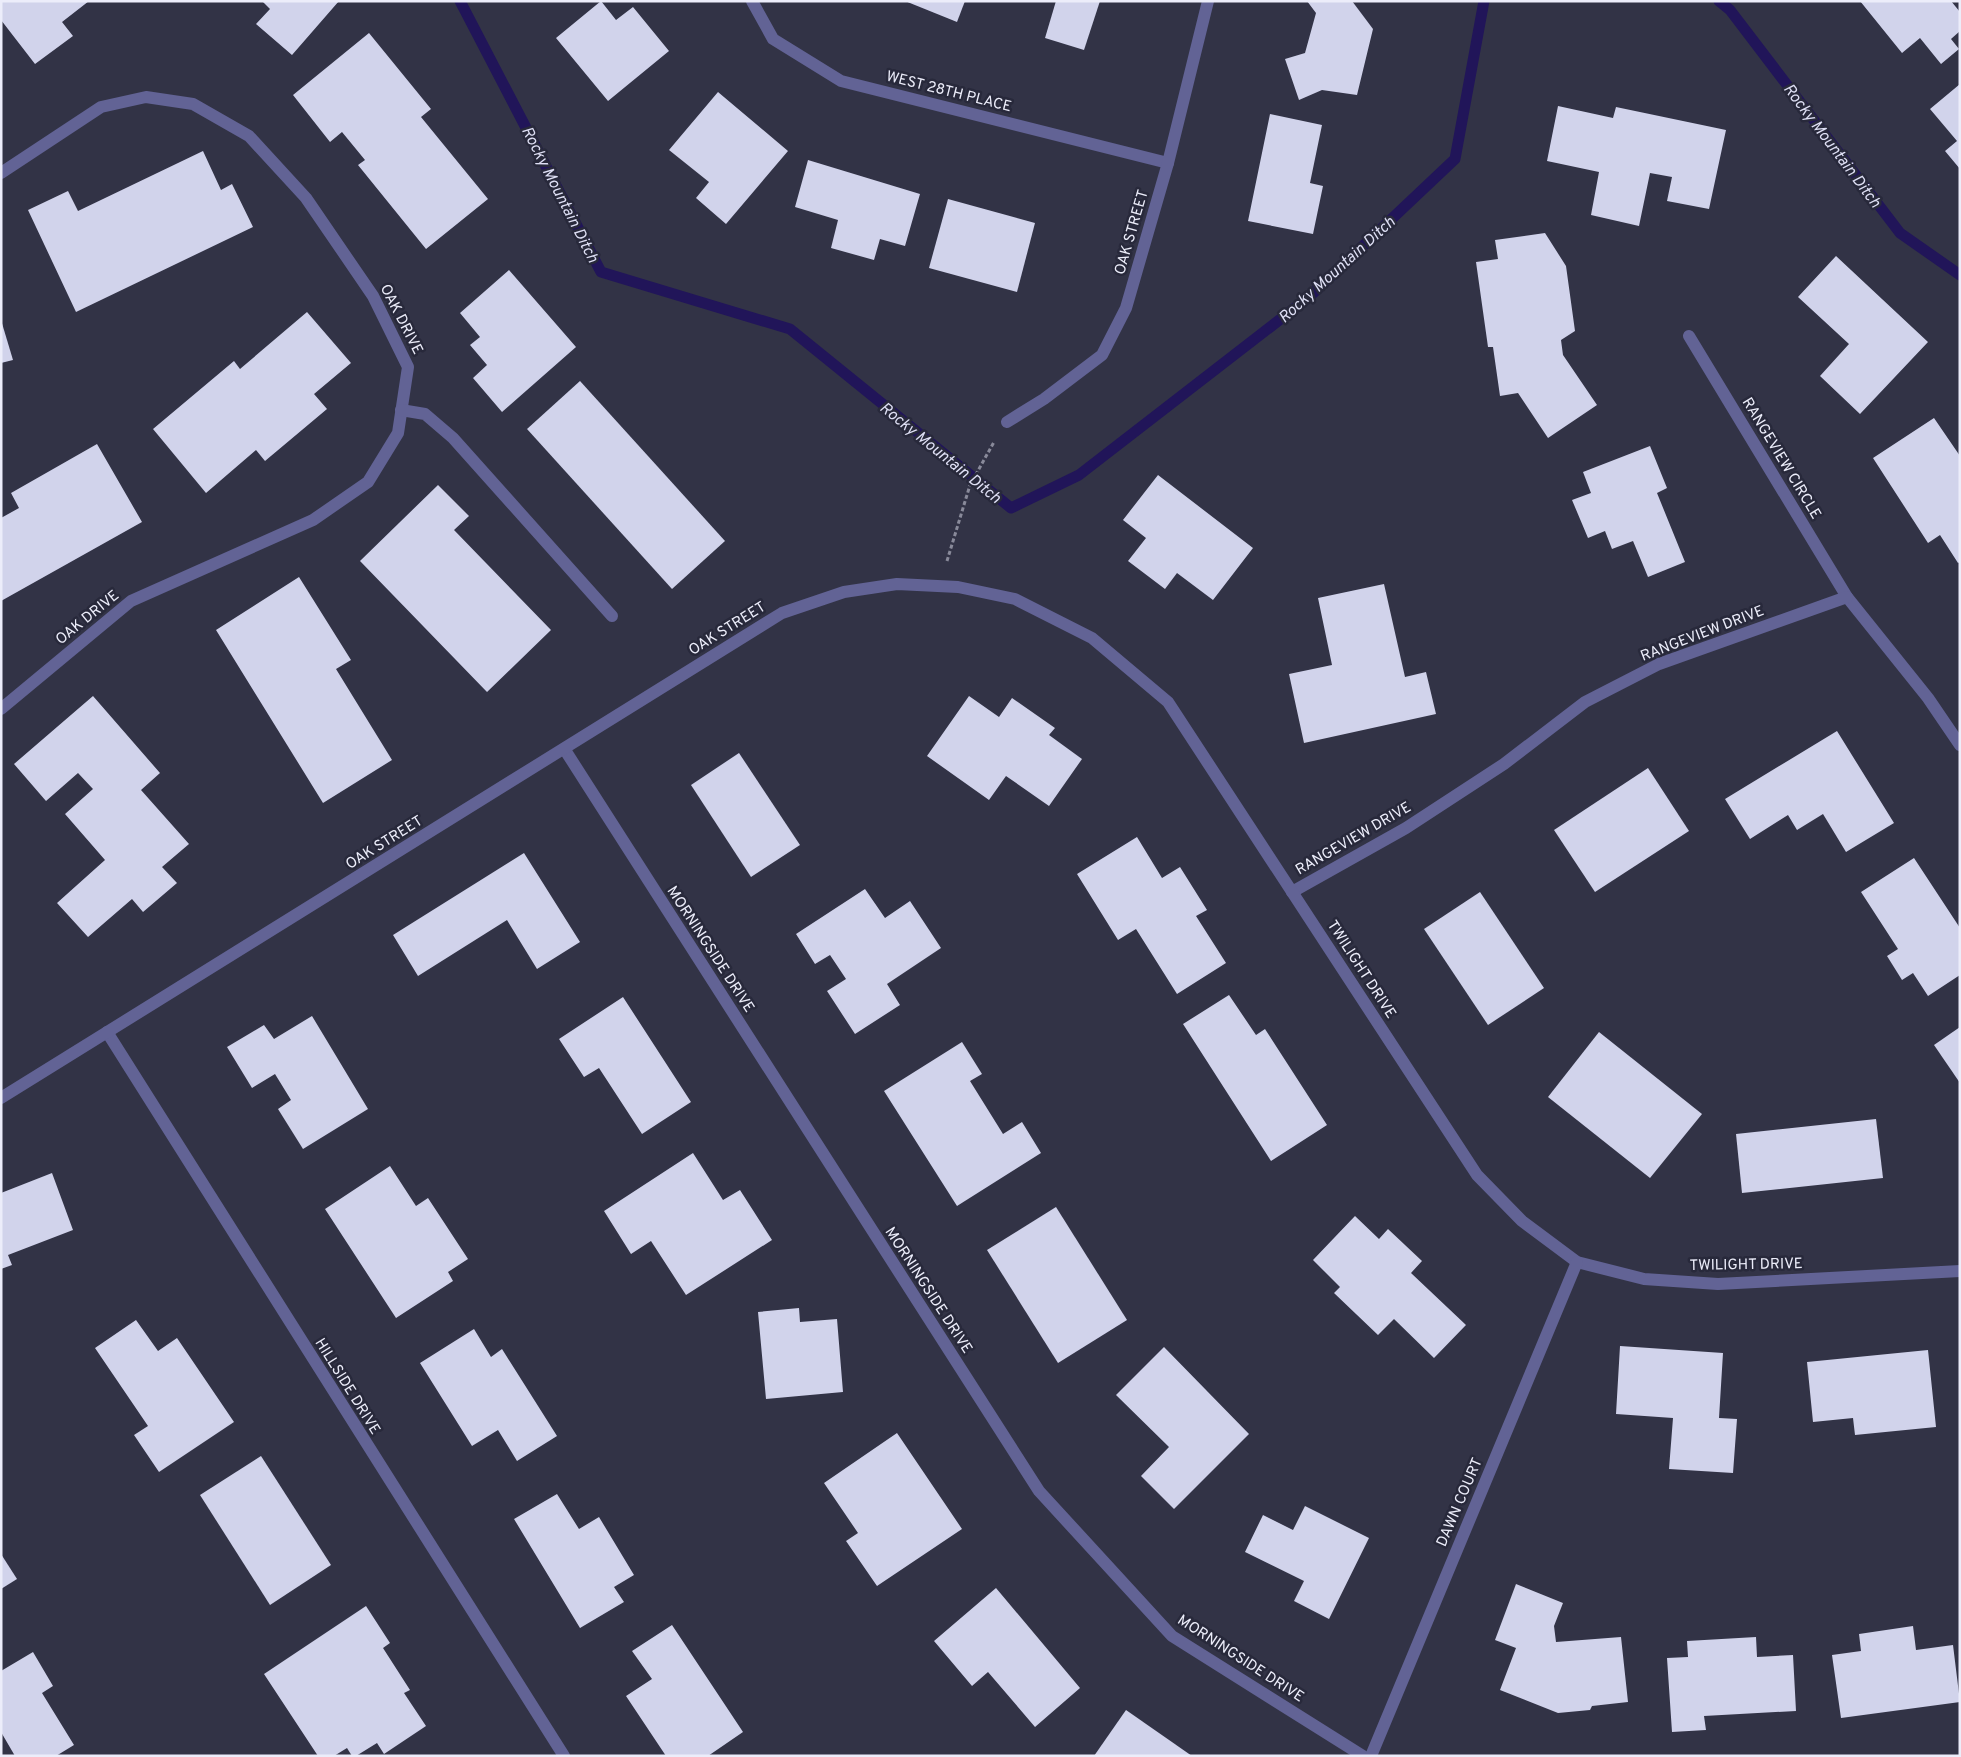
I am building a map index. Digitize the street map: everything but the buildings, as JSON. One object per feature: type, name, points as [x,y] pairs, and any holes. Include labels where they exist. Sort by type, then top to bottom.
[{"type":"street","name":"WEST 28TH PLACE","points":[[752,1],[773,39],[841,81],[1168,163]]},
{"type":"street","name":"OAK STREET","points":[[1007,422],[1044,399],[1102,355],[1126,308],[1168,163],[1208,1]]},
{"type":"street","name":"OAK DRIVE","points":[[1,174],[101,107],[146,97],[193,104],[249,136],[306,198],[373,296],[408,367],[398,433],[368,482],[313,520],[131,601],[1,709]]},
{"type":"street","name":"RANGEVIEW CIRCLE","points":[[1690,336],[1847,597]]},
{"type":"street","points":[[402,410],[425,414],[453,438],[612,616]]},
{"type":"street","name":"TWILIGHT DRIVE","points":[[782,613],[844,592],[897,584],[958,587],[1015,599],[1092,638],[1168,702],[1478,1175],[1522,1221],[1578,1262],[1644,1279],[1718,1284],[1960,1271]]},
{"type":"street","points":[[1847,597],[1928,698],[1960,745]]},
{"type":"street","name":"RANGEVIEW DRIVE","points":[[1292,892],[1406,828],[1504,764],[1585,702],[1658,664],[1847,597]]},
{"type":"street","name":"OAK STREET","points":[[1,1098],[565,750],[782,613]]},
{"type":"street","name":"MORNINGSIDE DRIVE","points":[[565,750],[1039,1491],[1172,1636],[1364,1756]]},
{"type":"street","name":"HILLSIDE DRIVE","points":[[107,1032],[564,1756]]},
{"type":"street","name":"DAWN COURT","points":[[1371,1756],[1578,1262]]},
{"type":"path","points":[[946,564],[970,485],[993,443]]},
{"type":"waterway","name":"Rocky Mountain Ditch","points":[[460,1],[601,272],[790,329],[1011,508],[1079,475],[1309,297],[1455,159],[1484,1]]},
{"type":"waterway","name":"Rocky Mountain Ditch","points":[[1719,1],[1730,10],[1900,233],[1960,275]]}]
